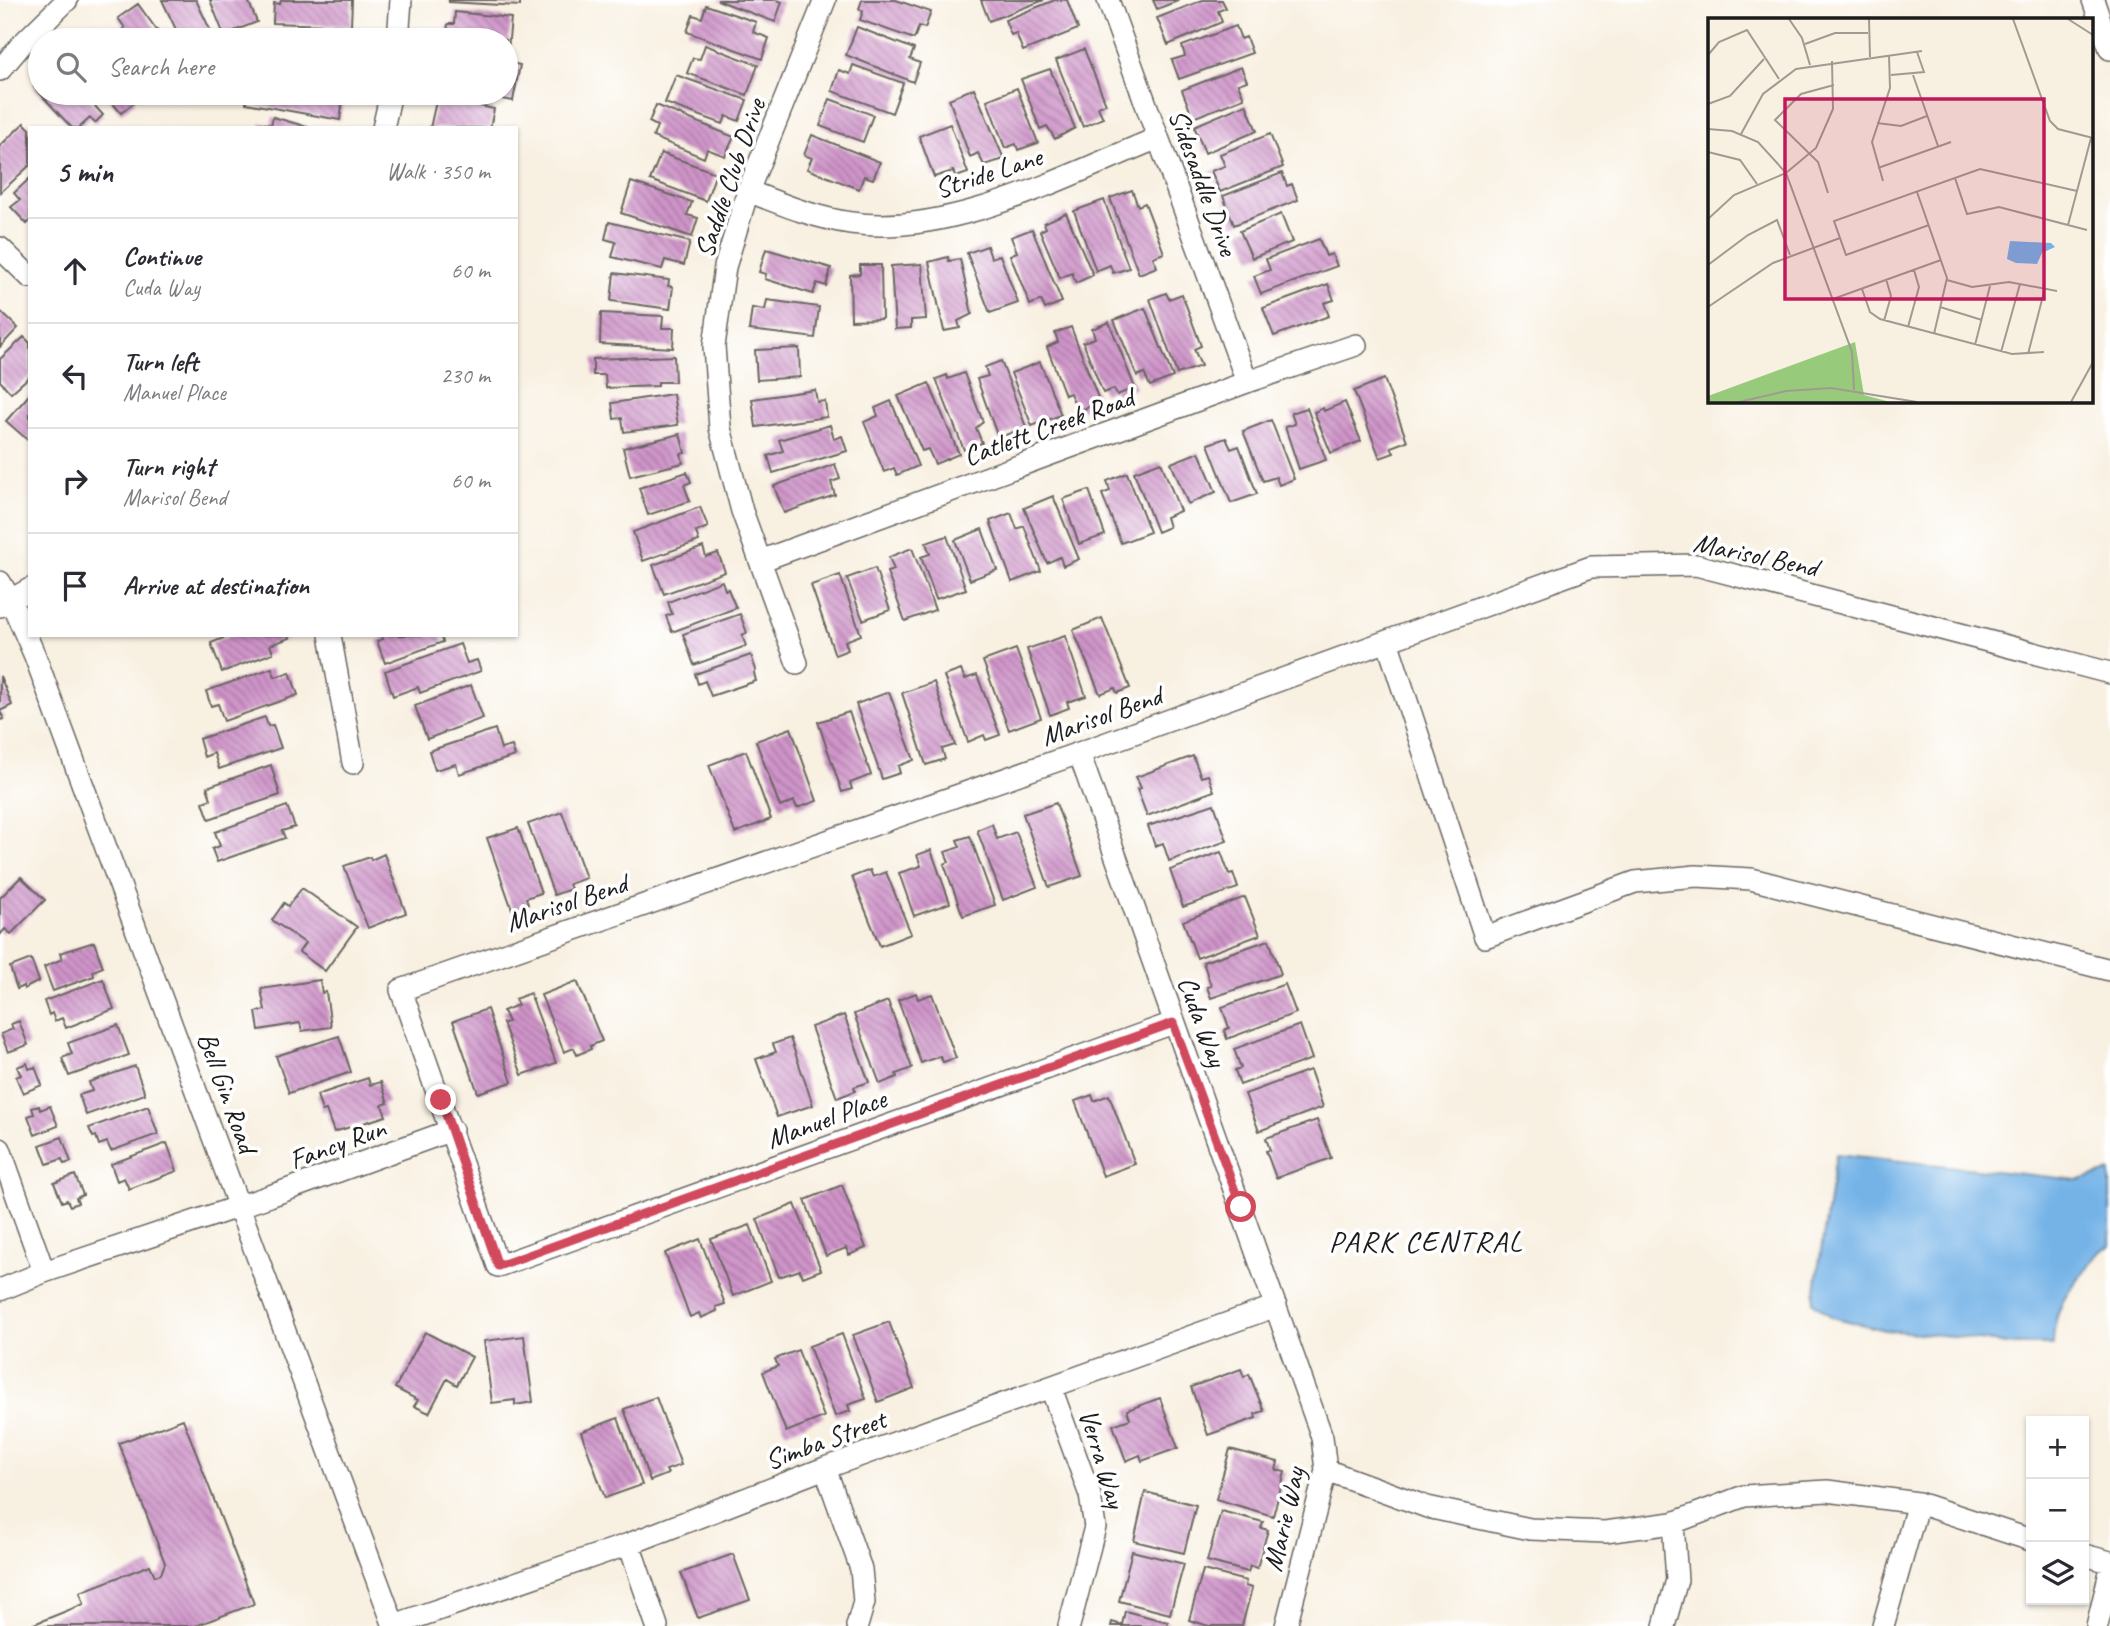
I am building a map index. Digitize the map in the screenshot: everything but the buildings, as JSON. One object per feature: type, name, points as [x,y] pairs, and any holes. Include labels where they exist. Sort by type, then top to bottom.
[{"type":"street","points":[[38,28],[67,0]]},
{"type":"street","points":[[399,28],[401,0]]},
{"type":"street","name":"Saddle Club Drive","points":[[797,663],[742,511],[720,428],[714,346],[724,267],[748,191],[825,0]]},
{"type":"street","name":"Sidesaddle Drive","points":[[1108,0],[1247,383]]},
{"type":"street","points":[[2093,0],[2110,49]]},
{"type":"street","points":[[0,70],[28,38]]},
{"type":"street","points":[[383,126],[388,105]]},
{"type":"street","name":"Stride Lane","points":[[748,191],[791,208],[851,223],[892,224],[950,218],[1001,202],[1158,138]]},
{"type":"street","points":[[0,248],[28,275]]},
{"type":"street","name":"Catlett Creek Road","points":[[760,561],[1356,345]]},
{"type":"street","name":"Marisol Bend","points":[[498,1266],[401,990],[1079,753],[1591,567],[1696,565],[2110,673]]},
{"type":"street","name":"Bell Gin Road","points":[[0,582],[6,603],[35,656],[394,1626]]},
{"type":"street","points":[[6,603],[28,590]]},
{"type":"street","points":[[330,637],[353,763]]},
{"type":"street","points":[[1387,641],[1485,937],[1635,882],[1710,877],[1751,879],[2110,970]]},
{"type":"street","name":"Cuda Way","points":[[1079,753],[1276,1306]]},
{"type":"street","name":"Manuel Place","points":[[498,1266],[1173,1023]]},
{"type":"street","name":"Fancy Run","points":[[0,1290],[44,1272],[240,1207],[452,1130]]},
{"type":"street","points":[[0,1149],[44,1272]]},
{"type":"street","name":"Simba Street","points":[[394,1626],[629,1544],[825,1468],[1276,1306]]},
{"type":"street","name":"Marie Way","points":[[1276,1306],[1322,1437],[1326,1470],[1286,1626]]},
{"type":"street","name":"Verra Way","points":[[1051,1388],[1094,1508],[1095,1527],[1092,1542],[1069,1626]]},
{"type":"street","points":[[825,1468],[861,1569],[864,1602],[857,1626]]},
{"type":"street","points":[[1326,1470],[1427,1507],[1530,1529],[1605,1532],[1673,1523],[1744,1496],[1827,1491],[1918,1503],[2026,1539]]},
{"type":"street","points":[[1883,1626],[1918,1503]]},
{"type":"street","points":[[1664,1626],[1677,1580],[1673,1523]]},
{"type":"street","points":[[629,1544],[656,1626]]},
{"type":"street","points":[[2089,1556],[2110,1562]]},
{"type":"street","points":[[2097,1626],[2110,1572]]},
{"type":"water","points":[[1836,1154],[2079,1180],[2110,1172],[2110,1246],[2101,1250],[2068,1293],[2057,1316],[2053,1345],[2013,1345],[1884,1330],[1832,1317],[1813,1302]]},
{"type":"district","name":"PARK CENTRAL","points":[[1426,1241]]},
{"type":"route","points":[[441,1100],[498,1266],[1173,1023],[1241,1207]]}]
